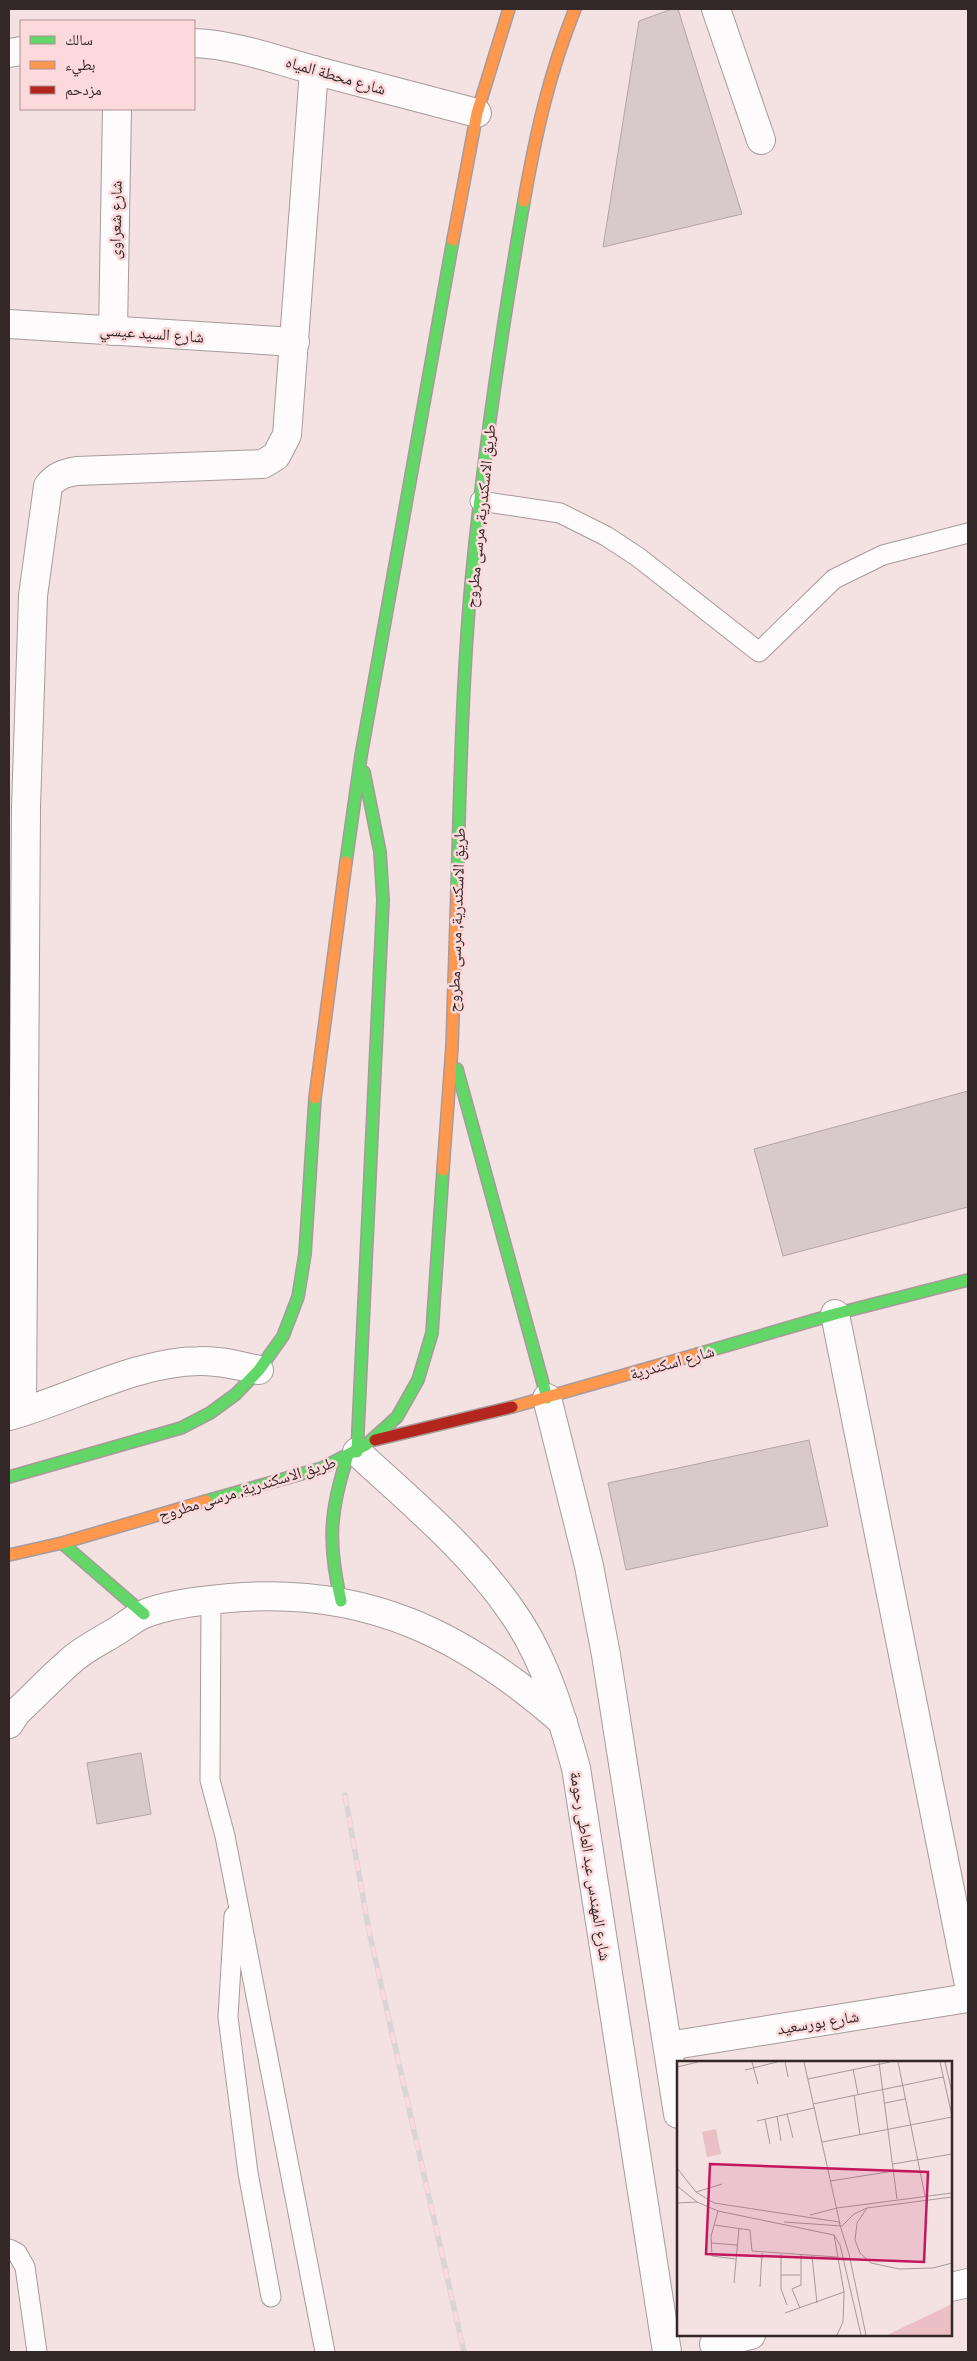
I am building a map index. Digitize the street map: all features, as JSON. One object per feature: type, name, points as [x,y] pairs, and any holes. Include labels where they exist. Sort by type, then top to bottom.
[{"type":"main road","points":[[9,1477],[181,1428],[210,1413],[230,1399],[259,1370],[283,1336],[298,1296],[305,1254],[315,1092],[361,756],[477,113],[508,9]]},
{"type":"main road","name":"طريق الاسكندرية, مرسى مطروح","points":[[9,1555],[62,1543],[322,1468],[360,1450],[397,1418],[414,1392],[426,1363],[432,1333],[452,1047],[465,667],[480,502],[501,334],[538,128],[556,56],[575,9]]},
{"type":"main road","points":[[341,1601],[332,1565],[330,1528],[335,1492],[360,1450],[383,900],[382,863],[361,756]]},
{"type":"main road","points":[[452,1047],[547,1398]]},
{"type":"main road","name":"شارع اسكندرية","points":[[360,1450],[835,1314],[968,1280]]},
{"type":"main road","points":[[62,1543],[144,1614]]},
{"type":"street","points":[[716,9],[761,140]]},
{"type":"street","name":"شارع محطة المياه","points":[[195,43],[238,48],[477,113]]},
{"type":"street","points":[[259,1370],[201,1361],[171,1363],[15,1414],[21,596],[48,486],[55,478],[66,472],[77,471],[263,464],[276,456],[287,434],[314,70]]},
{"type":"street","name":"شارع شعراوى","points":[[113,330],[117,110]]},
{"type":"street","name":"شارع السيد عيسي","points":[[9,324],[295,342]]},
{"type":"street","points":[[835,1314],[968,1980]]},
{"type":"street","points":[[547,1398],[589,1566],[606,1656],[677,2107]]},
{"type":"street","name":"شارع المهندس عبد العاطى رحومة","points":[[360,1450],[465,1552],[491,1582],[514,1614],[534,1649],[564,1723],[576,1768],[667,2352]]},
{"type":"street","points":[[9,1724],[16,1713],[75,1657],[144,1614],[211,1600],[254,1596],[298,1596],[341,1601],[406,1621],[438,1634],[483,1659],[525,1688],[564,1723]]},
{"type":"street","name":"شارع بورسعيد","points":[[668,2046],[968,1998]]},
{"type":"street","points":[[952,2287],[968,2283]]},
{"type":"street","points":[[714,2344],[747,2336]]},
{"type":"lane","points":[[480,502],[560,513],[606,536],[638,557],[759,652],[834,579],[883,555],[968,533]]},
{"type":"lane","points":[[211,1600],[210,1780],[225,1836],[325,2352]]},
{"type":"lane","points":[[236,1892],[228,2017],[248,2173],[271,2297]]},
{"type":"lane","points":[[9,2249],[17,2253],[25,2267],[37,2352]]},
{"type":"building","points":[[672,9],[678,9],[742,214],[603,247],[639,21]]},
{"type":"building","points":[[968,1091],[968,1207],[783,1256],[754,1149]]},
{"type":"building","points":[[809,1440],[828,1526],[626,1570],[608,1483]]},
{"type":"building","points":[[141,1753],[151,1814],[97,1824],[87,1763]]},
{"type":"railway","points":[[345,1795],[369,1931],[464,2352]]},
{"type":"traffic: fast","points":[[457,890],[463,699],[471,584],[494,392],[524,201]]},
{"type":"traffic: fast","points":[[346,862],[361,756],[453,240]]},
{"type":"traffic: fast","points":[[357,1452],[383,900],[380,852],[364,772]]},
{"type":"traffic: fast","points":[[457,1069],[547,1398]]},
{"type":"traffic: fast","points":[[9,1477],[181,1428],[210,1413],[236,1394],[259,1370],[283,1336],[298,1297],[305,1254],[315,1098]]},
{"type":"traffic: fast","points":[[206,1501],[322,1468],[366,1445],[397,1417],[418,1380],[432,1333],[443,1170]]},
{"type":"traffic: fast","points":[[698,1354],[835,1314],[968,1280]]},
{"type":"traffic: fast","points":[[341,1601],[334,1563],[332,1529],[337,1496],[347,1458]]},
{"type":"traffic: fast","points":[[62,1543],[144,1614]]},
{"type":"traffic: slow","points":[[453,240],[477,113],[509,9]]},
{"type":"traffic: slow","points":[[524,201],[544,104],[575,9]]},
{"type":"traffic: slow","points":[[315,1098],[346,862]]},
{"type":"traffic: slow","points":[[443,1170],[452,1047],[457,890]]},
{"type":"traffic: slow","points":[[512,1407],[698,1354]]},
{"type":"traffic: slow","points":[[9,1555],[62,1543],[206,1501]]},
{"type":"traffic: jam","points":[[375,1440],[512,1407]]}]
